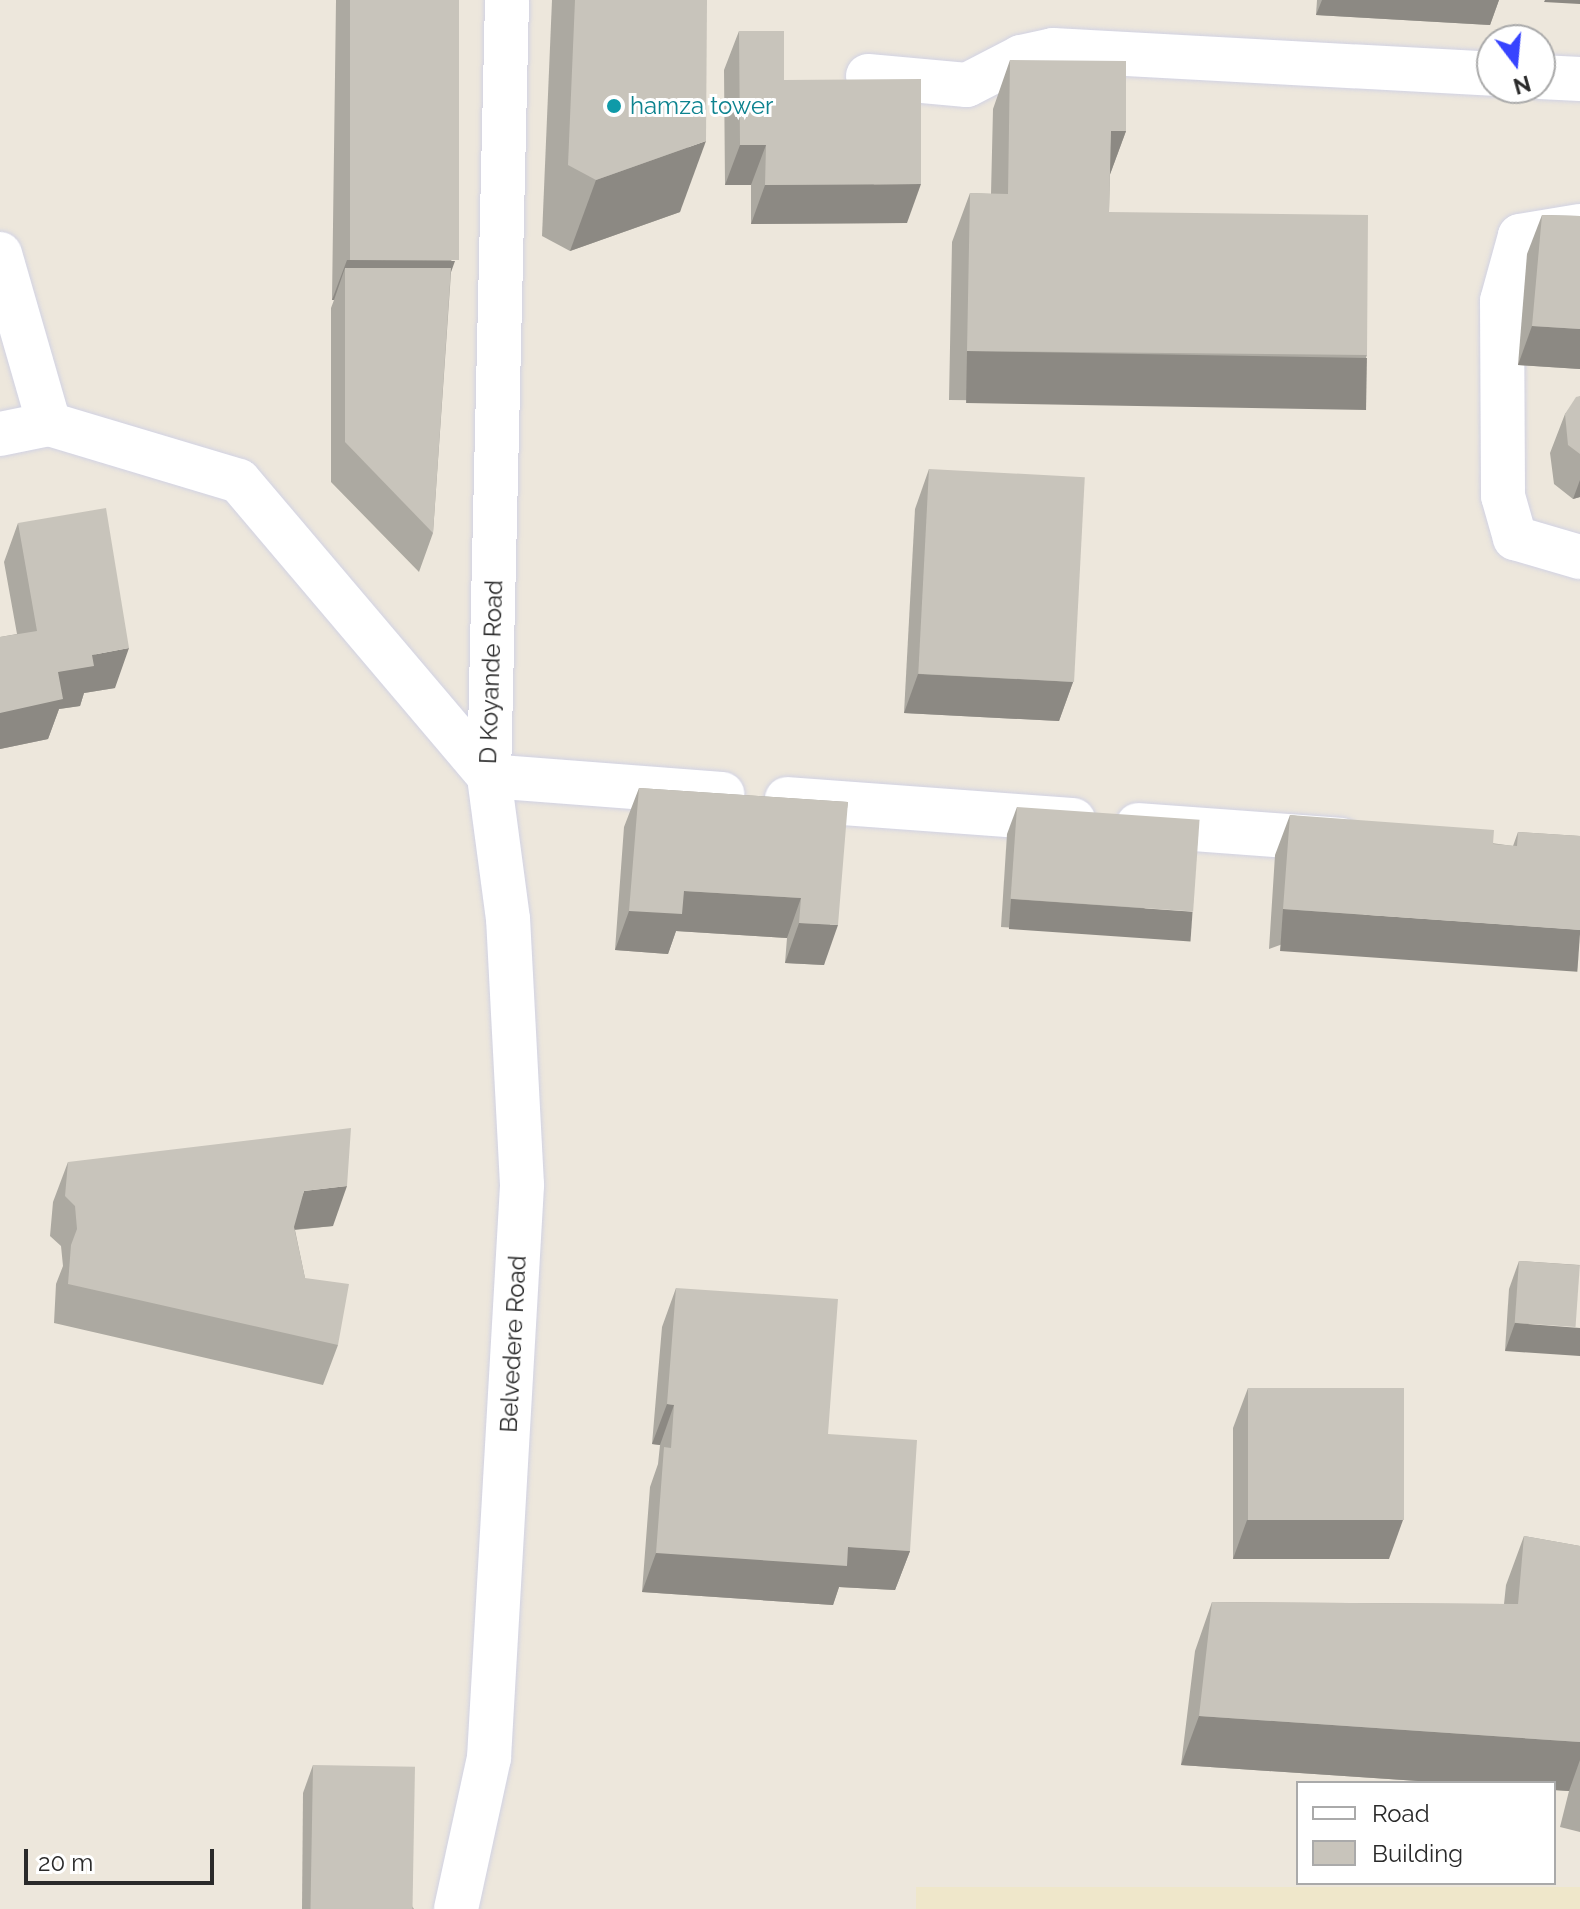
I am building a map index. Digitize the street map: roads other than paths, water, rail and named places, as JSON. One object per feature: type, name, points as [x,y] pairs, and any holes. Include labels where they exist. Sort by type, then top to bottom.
[{"type":"street","name":"D Koyande Road","points":[[489,776],[507,0]]},
{"type":"street","points":[[868,76],[967,85],[1021,57],[1053,50],[1476,73]]},
{"type":"street","points":[[1556,78],[1580,79]]},
{"type":"street","points":[[1580,226],[1520,236],[1502,301],[1502,331],[1503,496],[1515,538],[1580,557]]},
{"type":"street","points":[[0,254],[49,424],[0,434]]},
{"type":"street","name":"D Koyande Road","points":[[49,424],[239,481],[489,776]]},
{"type":"street","points":[[489,776],[1374,843]]},
{"type":"street","name":"Belvedere Road","points":[[456,1909],[489,1758],[522,1185],[508,919],[489,776]]},
{"type":"place","name":"hamza tower","points":[[614,106]]}]
